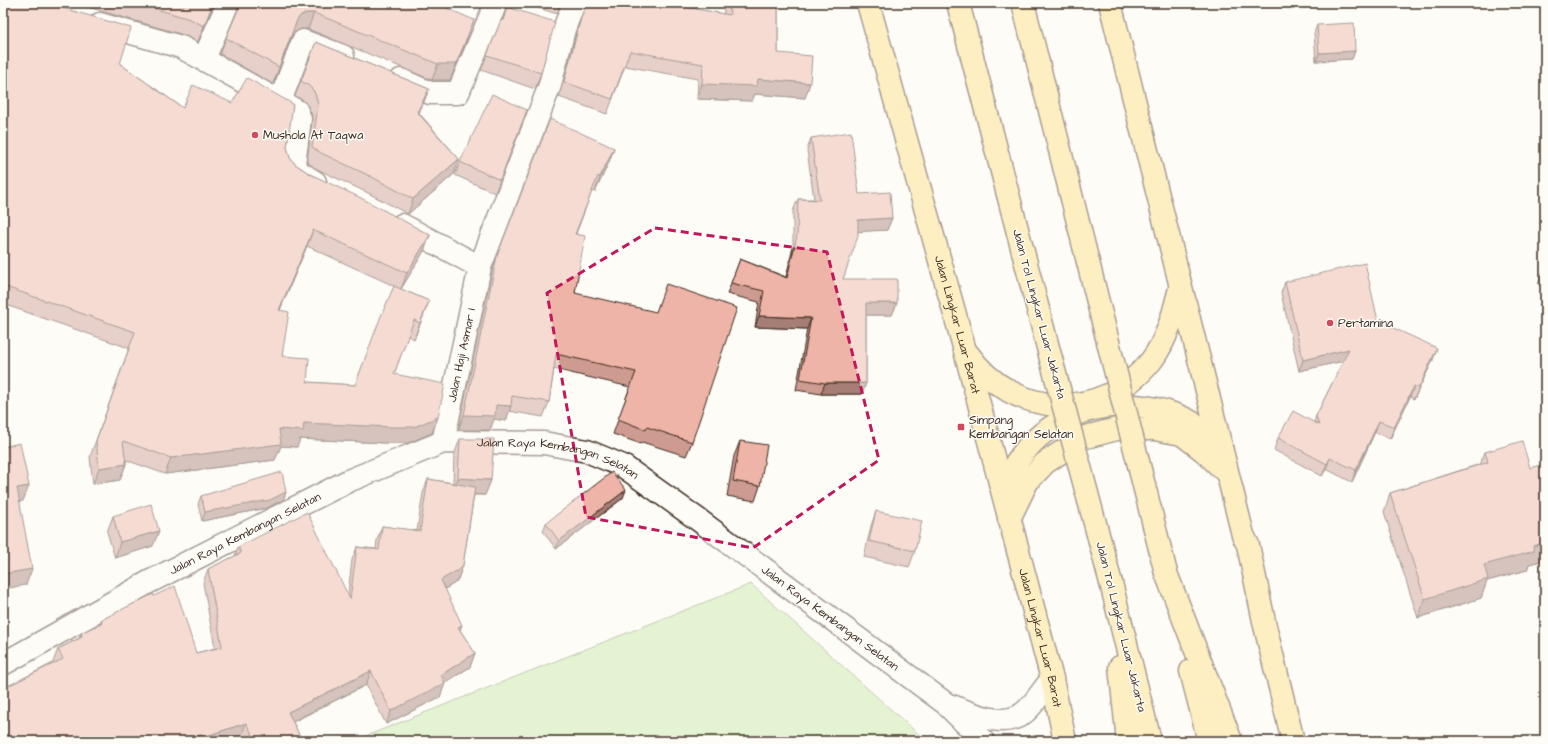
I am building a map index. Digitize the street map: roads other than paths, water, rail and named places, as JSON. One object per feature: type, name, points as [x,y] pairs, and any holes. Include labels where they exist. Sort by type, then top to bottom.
[{"type":"main road","name":"Jalan Lingkar Luar Barat","points":[[868,3],[964,347],[1052,679],[1065,741]]},
{"type":"main road","name":"Jalan Tol Lingkar Luar Jakarta","points":[[958,3],[1111,583],[1150,741]]},
{"type":"main road","points":[[1023,3],[1209,741]]},
{"type":"main road","points":[[1110,3],[1243,535],[1248,545],[1265,626],[1295,736]]},
{"type":"main road","points":[[964,347],[976,366],[992,381],[1011,393],[1032,401],[1054,404],[1076,404],[1098,399],[1118,390],[1136,377],[1152,360],[1163,341],[1174,312],[1180,286]]},
{"type":"main road","points":[[989,442],[1004,484],[1010,472],[1026,449],[1050,428],[1079,412],[1111,406],[1141,406],[1178,416],[1204,430],[1221,446]]},
{"type":"main road","points":[[1009,518],[1027,482],[1045,463],[1082,438],[1117,429],[1154,429],[1182,434],[1204,451],[1228,475]]},
{"type":"main road","points":[[1166,572],[1231,741]]},
{"type":"main road","points":[[1111,583],[1128,741]]},
{"type":"street","points":[[204,59],[228,3]]},
{"type":"street","name":"Jalan Haji Asmar I","points":[[443,442],[480,267],[550,85],[564,29],[574,3]]},
{"type":"street","points":[[386,74],[430,92],[458,92],[495,5],[515,14]]},
{"type":"street","points":[[82,18],[181,47],[297,111],[300,119],[294,164],[296,170],[309,179],[335,191]]},
{"type":"street","points":[[543,22],[564,29]]},
{"type":"street","points":[[280,101],[303,40],[364,65]]},
{"type":"street","points":[[382,214],[480,267]]},
{"type":"street","name":"Jalan Raya Kembangan Selatan","points":[[3,664],[149,582],[348,481],[443,442],[544,443],[587,451],[623,466],[700,520],[945,703],[983,741]]},
{"type":"street","name":"Jalan Raya Kembangan Selatan","points":[[945,703],[983,717],[1007,720],[1025,712],[1052,679]]},
{"type":"place","name":"Mushola At Taqwa","points":[[255,135]]},
{"type":"place","name":"Pertamina","points":[[1330,323]]},
{"type":"place","name":"Simpang Kembangan Selatan","points":[[961,427]]}]
